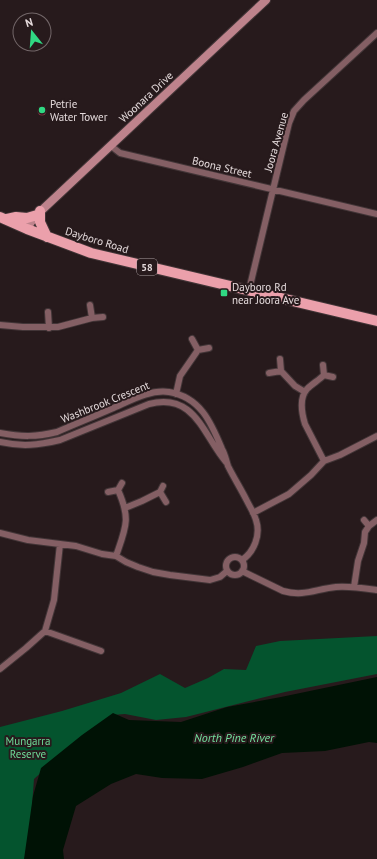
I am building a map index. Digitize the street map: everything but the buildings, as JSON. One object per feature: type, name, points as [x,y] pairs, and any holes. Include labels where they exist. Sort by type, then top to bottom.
[{"type":"main road","points":[[3,218],[27,218],[39,213],[40,222],[47,237]]},
{"type":"main road","name":"Dayboro Road","points":[[3,218],[47,237],[91,253],[377,321]]},
{"type":"street","name":"Woonara Drive","points":[[27,229],[39,213],[80,173],[111,146],[266,0]]},
{"type":"street","name":"Joora Avenue","points":[[249,290],[289,123],[294,111],[377,33]]},
{"type":"street","name":"Boona Street","points":[[111,146],[120,153],[377,214]]},
{"type":"street","points":[[90,305],[92,318]]},
{"type":"street","points":[[48,312],[49,328]]},
{"type":"street","points":[[0,325],[49,328],[63,326],[92,318],[103,317]]},
{"type":"street","points":[[192,339],[198,350]]},
{"type":"street","points":[[176,394],[180,376],[198,350],[209,348]]},
{"type":"street","points":[[280,359],[280,371],[295,386],[305,392]]},
{"type":"street","points":[[323,365],[324,375]]},
{"type":"street","points":[[269,373],[280,371]]},
{"type":"street","points":[[324,461],[305,424],[302,405],[305,392],[308,389],[324,375],[334,376]]},
{"type":"street","name":"Washbrook Crescent","points":[[0,433],[17,436],[31,436],[58,432],[151,393],[168,392],[189,400],[198,406],[204,413],[209,420],[223,450],[227,464]]},
{"type":"street","name":"Washbrook Crescent","points":[[0,442],[24,446],[48,443],[60,440],[149,404],[166,402],[182,406],[194,415],[218,453],[227,464],[257,520],[256,543],[242,560]]},
{"type":"street","points":[[253,513],[289,494],[311,475],[324,461],[340,455],[377,436]]},
{"type":"street","points":[[108,492],[118,490],[122,483]]},
{"type":"street","points":[[125,508],[160,492],[163,486]]},
{"type":"street","points":[[116,556],[126,526],[125,508],[118,490]]},
{"type":"street","points":[[160,492],[166,502]]},
{"type":"street","points":[[364,520],[368,526]]},
{"type":"street","points":[[354,587],[365,532],[368,526],[377,520]]},
{"type":"street","points":[[0,534],[28,540],[76,546],[102,554],[116,556],[138,567],[153,572],[170,575],[210,580],[220,577],[227,572]]},
{"type":"street","points":[[0,669],[45,630],[54,600],[60,544]]},
{"type":"street","points":[[233,557],[242,560],[244,566],[238,575],[232,575],[227,572],[225,566],[228,560],[233,557]]},
{"type":"street","points":[[242,571],[290,593],[303,593],[335,587],[354,587],[377,590]]},
{"type":"street","points":[[45,630],[101,651]]},
{"type":"green space","name":"Mungarra Reserve","points":[[377,636],[377,674],[285,692],[186,717],[156,720],[125,714],[112,715],[70,746],[34,779],[28,859],[0,859],[0,727],[62,711],[121,693],[160,674],[185,688],[224,669],[246,670],[256,646],[280,641]]},
{"type":"water","name":"North Pine River","points":[[377,677],[377,743],[369,742],[325,751],[282,753],[243,767],[202,779],[162,778],[136,774],[111,784],[76,806],[63,850],[64,859],[24,859],[33,796],[41,768],[82,735],[113,713],[129,720],[181,722],[227,707]]},
{"type":"place","name":"Petrie Water Tower","points":[[42,110]]},
{"type":"place","name":"Dayboro Rd near Joora Ave","points":[[224,293]]}]
